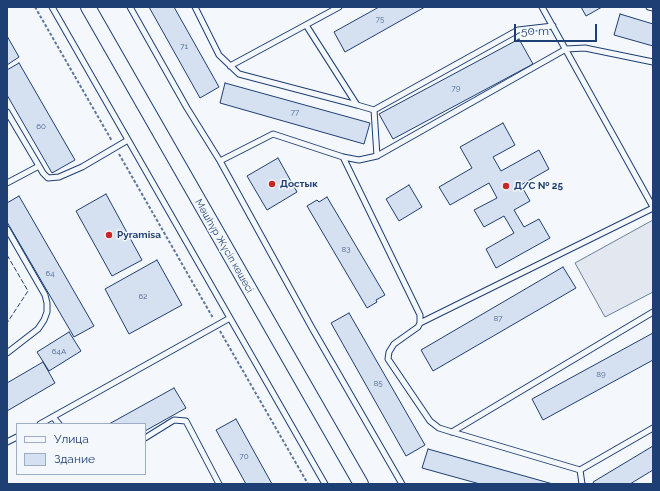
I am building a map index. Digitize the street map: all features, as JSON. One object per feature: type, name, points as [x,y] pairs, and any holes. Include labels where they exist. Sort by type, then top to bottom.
[{"type":"main road","name":"Мәшһүр Жүсіп көшесі","points":[[88,7],[361,484]]},
{"type":"lane","points":[[52,7],[325,484]]},
{"type":"lane","points":[[130,7],[187,108],[220,161],[312,328],[402,484]]},
{"type":"lane","points":[[195,7],[219,55],[239,74],[374,110],[518,30],[553,26]]},
{"type":"lane","points":[[230,66],[339,7]]},
{"type":"lane","points":[[542,7],[653,207],[420,323],[418,327],[394,344],[389,352],[388,359],[430,421],[439,428],[580,470],[653,428]]},
{"type":"lane","points":[[649,7],[653,8]]},
{"type":"lane","points":[[306,25],[357,105]]},
{"type":"lane","points":[[220,161],[273,134],[343,157],[359,160],[376,156],[566,49],[585,48],[653,62]]},
{"type":"lane","points":[[374,110],[376,156]]},
{"type":"lane","points":[[7,112],[43,174],[48,178],[59,177],[82,167],[128,140]]},
{"type":"lane","points":[[343,157],[420,315],[420,323]]},
{"type":"lane","points":[[7,183],[39,166]]},
{"type":"lane","points":[[7,229],[45,295],[47,303],[47,312],[38,329],[7,353]]},
{"type":"lane","points":[[452,432],[653,312]]},
{"type":"lane","points":[[42,423],[230,318]]},
{"type":"lane","points":[[53,416],[58,423]]},
{"type":"lane","points":[[146,437],[174,420],[186,421],[219,484]]},
{"type":"lane","points":[[7,442],[16,438]]},
{"type":"lane","points":[[580,470],[582,484]]},
{"type":"path","points":[[35,7],[308,484]]},
{"type":"shaded area","points":[[653,220],[653,292],[605,317],[575,263]]},
{"type":"building","points":[[149,7],[174,7],[219,87],[200,98]]},
{"type":"building","points":[[379,7],[425,7],[345,52],[334,32]]},
{"type":"building","points":[[581,7],[602,7],[586,16]]},
{"type":"building","points":[[620,14],[653,24],[653,46],[614,35]]},
{"type":"building","points":[[7,36],[19,57],[7,65]]},
{"type":"building","points":[[519,39],[533,64],[393,139],[379,114]]},
{"type":"building","points":[[19,63],[75,160],[52,173],[7,95],[7,70]]},
{"type":"building","points":[[225,83],[370,123],[364,144],[220,103]]},
{"type":"building","points":[[503,123],[515,145],[493,157],[501,171],[539,150],[549,169],[521,185],[530,201],[514,210],[524,227],[539,219],[550,238],[496,268],[486,249],[514,233],[504,216],[484,227],[474,210],[497,198],[489,183],[450,205],[439,187],[472,168],[460,147]]},
{"type":"building","name":"Достык","points":[[278,158],[297,192],[267,210],[247,176]]},
{"type":"building","points":[[409,185],[422,207],[399,221],[386,199]]},
{"type":"building","name":"Pyramisa","points":[[106,194],[142,260],[112,276],[76,211]]},
{"type":"building","points":[[19,196],[94,326],[74,337],[7,222],[7,203]]},
{"type":"building","points":[[327,197],[385,295],[376,300],[377,302],[367,308],[307,206],[317,200],[319,202]]},
{"type":"building","points":[[157,260],[182,305],[129,334],[105,289]]},
{"type":"building","points":[[563,267],[576,288],[433,371],[421,350]]},
{"type":"building","points":[[349,313],[425,445],[406,456],[331,323]]},
{"type":"building","points":[[69,332],[81,351],[49,371],[37,352]]},
{"type":"building","points":[[653,333],[653,360],[543,420],[532,399]]},
{"type":"building","points":[[43,362],[55,383],[7,411],[7,383]]},
{"type":"building","points":[[174,388],[186,408],[146,430],[146,423],[111,423]]},
{"type":"building","points":[[236,419],[272,484],[246,484],[216,430]]},
{"type":"building","points":[[653,446],[653,470],[630,484],[594,484],[593,482]]},
{"type":"building","points":[[428,449],[553,484],[480,484],[422,468]]},
{"type":"fence","points":[[7,255],[28,291],[7,323]]},
{"type":"place","name":"Достык","points":[[272,184]]},
{"type":"place","name":"Д/С № 25","points":[[506,186]]},
{"type":"place","name":"Pyramisa","points":[[109,235]]}]
